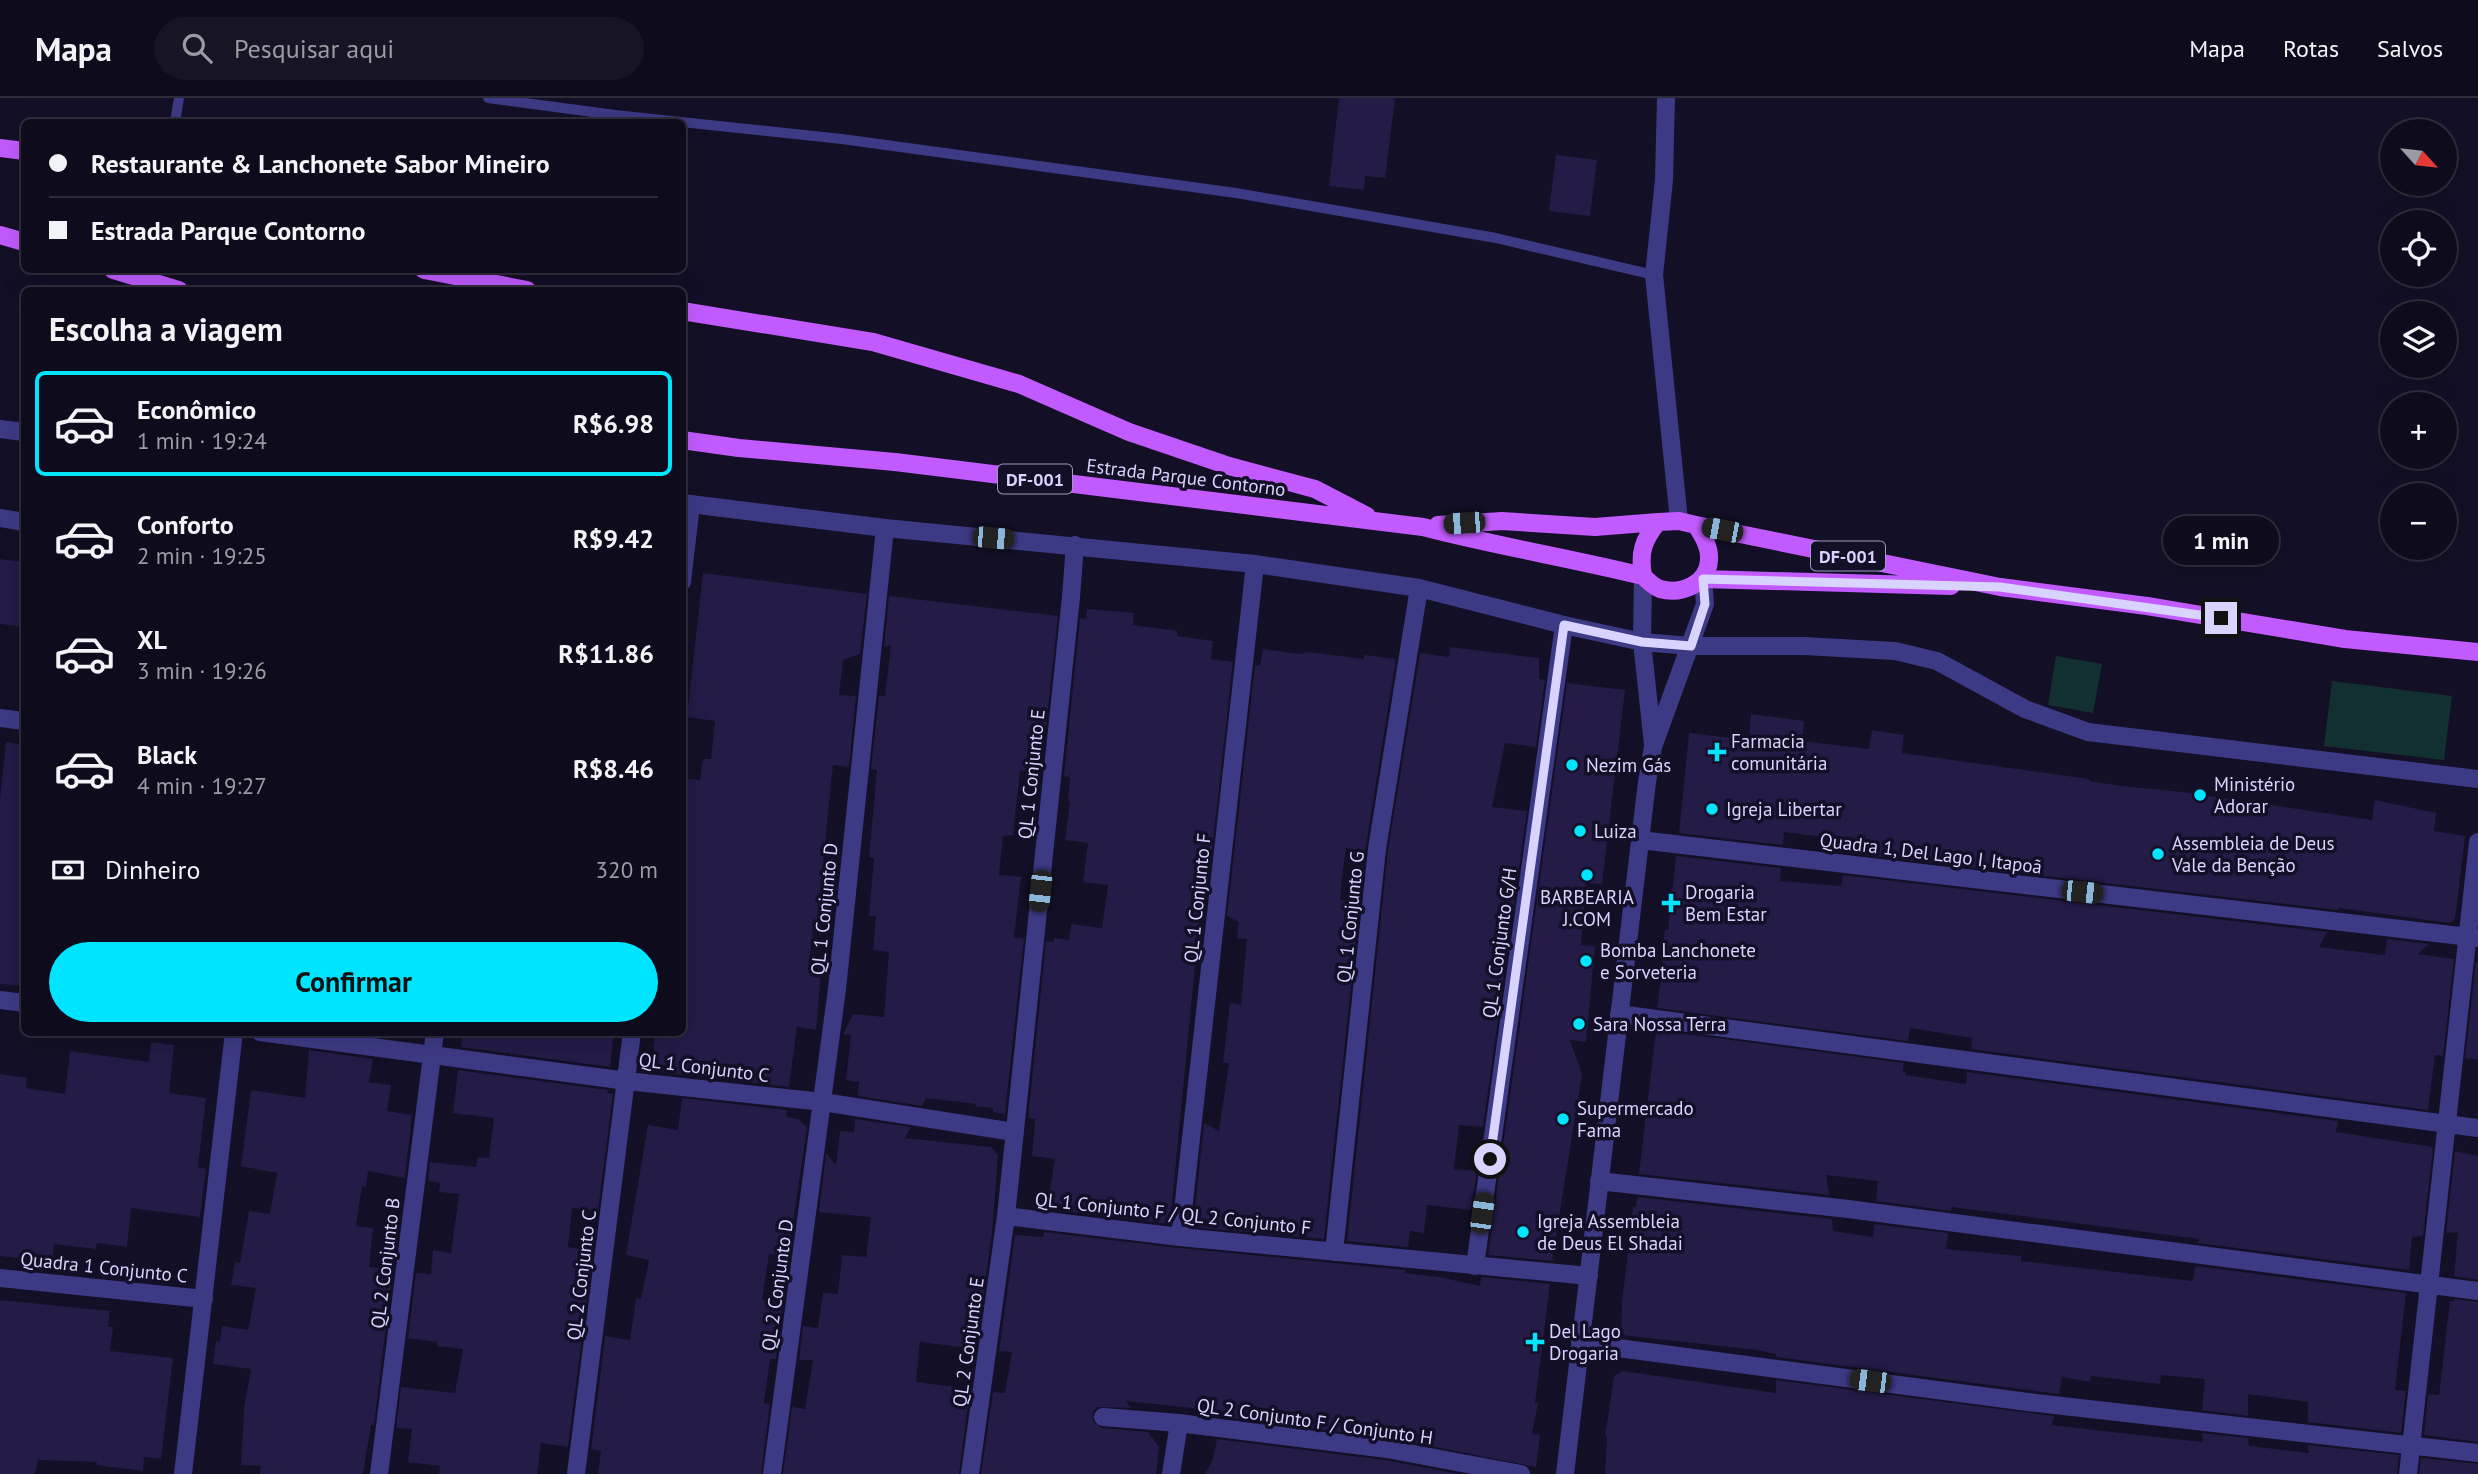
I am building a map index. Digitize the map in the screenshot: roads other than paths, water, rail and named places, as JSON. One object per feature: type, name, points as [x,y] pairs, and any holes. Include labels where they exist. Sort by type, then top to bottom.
[{"type":"main road","points":[[0,148],[21,151]]},
{"type":"main road","points":[[0,235],[21,241]]},
{"type":"main road","points":[[123,273],[169,287]]},
{"type":"main road","points":[[439,273],[512,287]]},
{"type":"main road","points":[[686,311],[873,342],[1019,384],[1129,432],[1229,466],[1315,489],[1377,521]]},
{"type":"main road","name":"Estrada Parque Contorno","points":[[687,441],[895,462],[1423,527],[1480,542],[1643,576]]},
{"type":"main road","name":"Estrada Parque Contorno","points":[[1423,527],[1502,521],[1595,527],[1658,523]]},
{"type":"main road","points":[[1643,576],[1641,549],[1647,535],[1658,523]]},
{"type":"main road","name":"DF-001","points":[[1658,523],[1688,523],[2000,587],[2147,606],[2345,639],[2478,652]]},
{"type":"main road","points":[[1688,523],[1706,542],[1709,561],[1703,579]]},
{"type":"main road","name":"DF-001","points":[[1643,576],[1657,588],[1672,591],[1689,588],[1703,579],[2000,587]]},
{"type":"street","points":[[1666,98],[1664,180],[1654,275],[1688,523]]},
{"type":"street","points":[[0,429],[21,432]]},
{"type":"street","points":[[687,503],[884,528],[1255,564],[1419,588],[1642,642],[1691,646],[1804,646],[1895,651],[1937,661],[2025,709],[2088,732],[2478,779]]},
{"type":"street","points":[[0,518],[21,522]]},
{"type":"street","name":"QL 1 Conjunto D","points":[[822,1102],[837,989],[884,528]]},
{"type":"street","name":"QL 1 Conjunto E","points":[[1006,1216],[1075,545]]},
{"type":"street","name":"QL 1 Conjunto F","points":[[1180,1237],[1255,564]]},
{"type":"street","points":[[1643,576],[1642,642],[1653,747]]},
{"type":"street","points":[[1565,1474],[1653,747],[1705,604],[1703,579]]},
{"type":"street","name":"QL 1 Conjunto G","points":[[1334,1252],[1377,849],[1419,588]]},
{"type":"street","name":"QL 1 Conjunto G/H","points":[[1475,1266],[1564,625]]},
{"type":"street","points":[[0,718],[21,721]]},
{"type":"street","name":"Quadra 1, Del Lago I, Itapoã","points":[[1640,840],[2473,937]]},
{"type":"street","points":[[2408,1474],[2446,1125],[2473,937],[2478,842]]},
{"type":"street","points":[[0,1000],[21,1003]]},
{"type":"street","points":[[1619,1014],[2478,1128]]},
{"type":"street","points":[[183,1474],[233,1036]]},
{"type":"street","points":[[289,1036],[627,1081]]},
{"type":"street","name":"QL 2 Conjunto B","points":[[379,1474],[435,1036]]},
{"type":"street","name":"QL 1 Conjunto C","points":[[632,1036],[627,1081],[822,1102]]},
{"type":"street","name":"QL 2 Conjunto C","points":[[576,1474],[627,1081]]},
{"type":"street","points":[[822,1102],[1014,1132]]},
{"type":"street","name":"QL 2 Conjunto D","points":[[772,1474],[822,1102]]},
{"type":"street","points":[[1599,1181],[1848,1209],[2478,1292]]},
{"type":"street","name":"QL 1 Conjunto F / QL 2 Conjunto F","points":[[1006,1216],[1180,1237],[1589,1276]]},
{"type":"street","name":"QL 2 Conjunto E","points":[[970,1474],[1006,1216]]},
{"type":"street","name":"Quadra 1 Conjunto C","points":[[0,1278],[204,1299]]},
{"type":"street","points":[[1580,1343],[2028,1402],[2478,1453]]},
{"type":"street","name":"QL 2 Conjunto F / Conjunto H","points":[[1103,1417],[1180,1423],[1387,1450],[1521,1474]]},
{"type":"street","points":[[1171,1474],[1180,1423]]},
{"type":"lane","points":[[176,119],[179,98]]},
{"type":"lane","points":[[488,98],[653,119]]},
{"type":"lane","points":[[686,123],[842,139],[1236,192],[1496,238],[1654,275]]},
{"type":"place","name":"Farmacia comunitária","points":[[1717,752]]},
{"type":"place","name":"Nezim Gás","points":[[1572,765]]},
{"type":"place","name":"Ministério Adorar","points":[[2200,795]]},
{"type":"place","name":"Igreja Libertar","points":[[1712,809]]},
{"type":"place","name":"Luiza","points":[[1580,831]]},
{"type":"place","name":"Assembleia de Deus Vale da Benção","points":[[2158,854]]},
{"type":"place","name":"BARBEARIA J.COM","points":[[1587,875]]},
{"type":"place","name":"Drogaria Bem Estar","points":[[1671,903]]},
{"type":"place","name":"Bomba Lanchonete e Sorveteria","points":[[1586,961]]},
{"type":"place","name":"Sara Nossa Terra","points":[[1579,1024]]},
{"type":"place","name":"Supermercado Fama","points":[[1563,1119]]},
{"type":"place","name":"Igreja Assembleia de Deus El Shadai","points":[[1523,1232]]},
{"type":"place","name":"Del Lago Drogaria","points":[[1535,1342]]}]
